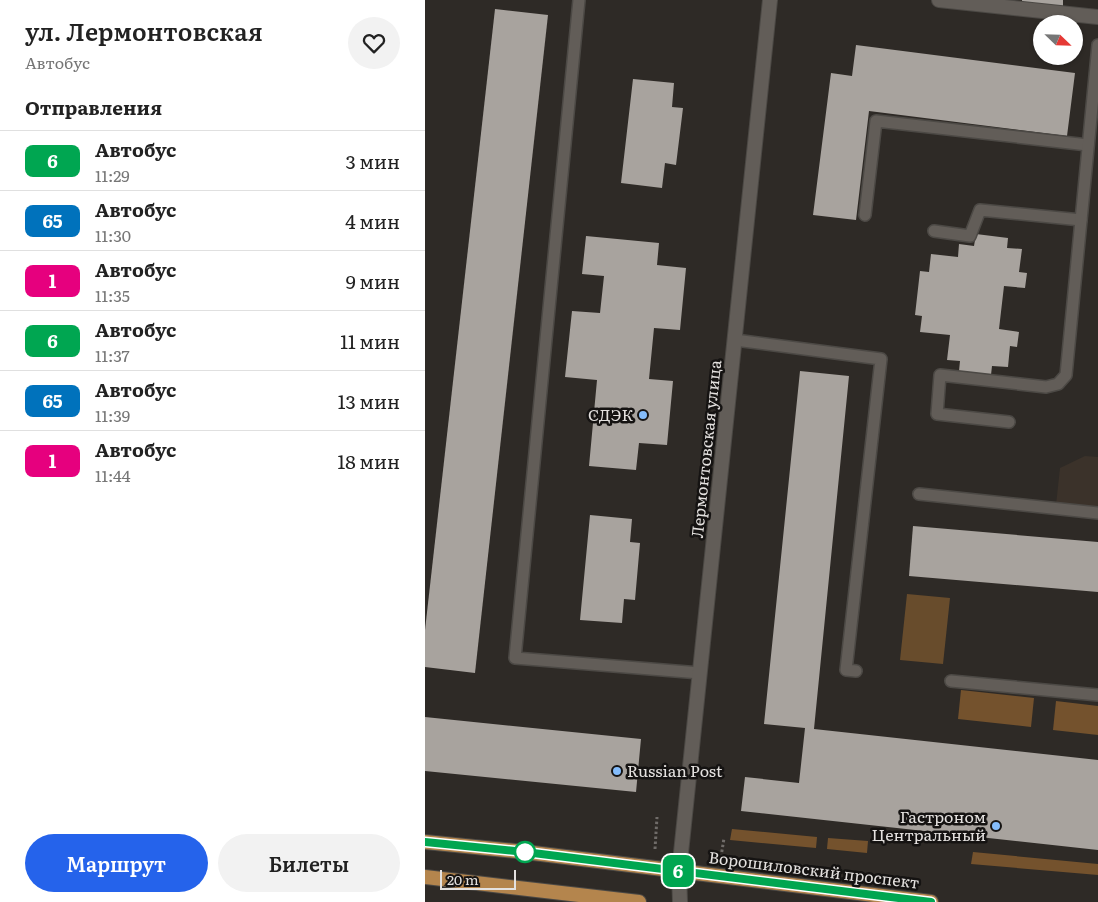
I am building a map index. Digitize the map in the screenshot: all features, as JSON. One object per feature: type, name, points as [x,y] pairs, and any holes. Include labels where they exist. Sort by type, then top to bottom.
[{"type":"main road","name":"Ворошиловский проспект","points":[[425,842],[525,852],[931,902]]},
{"type":"main road","points":[[425,877],[639,902]]},
{"type":"street","name":"Лермонтовская улица","points":[[680,902],[679,872],[770,0]]},
{"type":"street","points":[[939,0],[1098,17]]},
{"type":"lane","points":[[579,0],[515,658],[700,673]]},
{"type":"lane","points":[[1009,422],[937,414],[940,375],[1046,387],[1058,384],[1065,376],[1098,45]]},
{"type":"lane","points":[[865,215],[876,121],[1088,145]]},
{"type":"lane","points":[[934,231],[969,236],[980,210],[1081,220]]},
{"type":"lane","points":[[735,340],[881,359],[847,670],[856,671]]},
{"type":"lane","points":[[919,494],[1098,513]]},
{"type":"lane","points":[[951,681],[1098,696]]},
{"type":"shaded area","points":[[1085,456],[1098,457],[1098,509],[1056,505],[1060,468]]},
{"type":"shaded area","points":[[907,594],[950,598],[943,664],[900,660]]},
{"type":"shaded area","points":[[961,690],[1034,698],[1031,727],[958,719]]},
{"type":"shaded area","points":[[1056,701],[1098,706],[1098,735],[1053,730]]},
{"type":"shaded area","points":[[732,829],[817,837],[816,848],[730,840]]},
{"type":"shaded area","points":[[828,838],[868,841],[867,853],[827,849]]},
{"type":"shaded area","points":[[973,852],[1098,864],[1098,875],[971,864]]},
{"type":"building","points":[[1022,0],[1063,0],[1063,6],[1022,2]]},
{"type":"building","points":[[495,9],[548,15],[475,673],[425,667],[425,630]]},
{"type":"building","points":[[856,45],[1075,73],[1067,136],[869,111],[856,220],[813,215],[831,73],[852,76]]},
{"type":"building","points":[[633,79],[674,83],[672,107],[683,108],[676,165],[665,163],[662,188],[621,183]]},
{"type":"building","points":[[976,234],[1008,238],[1007,248],[1022,249],[1019,272],[1027,273],[1025,288],[1004,286],[999,329],[1019,332],[1017,347],[1010,346],[1008,367],[992,366],[991,375],[959,371],[960,361],[947,360],[950,335],[920,332],[922,316],[915,315],[920,271],[929,272],[931,254],[958,257],[959,244],[974,246]]},
{"type":"building","points":[[586,236],[659,243],[657,265],[686,268],[680,330],[654,328],[649,379],[673,381],[667,445],[639,443],[636,470],[589,466],[597,380],[565,377],[572,311],[600,313],[604,276],[582,274]]},
{"type":"building","points":[[800,371],[849,376],[814,729],[1098,760],[1098,850],[741,811],[745,777],[799,783],[805,728],[764,724]]},
{"type":"building","points":[[590,515],[632,519],[630,542],[640,543],[635,600],[624,599],[622,623],[580,620]]},
{"type":"building","points":[[913,526],[1098,542],[1098,592],[909,576]]},
{"type":"building","points":[[425,717],[641,739],[636,792],[425,771]]},
{"type":"bus line","name":"6","points":[[425,842],[525,852],[931,902]]},
{"type":"place","name":"СДЭК","points":[[643,415]]},
{"type":"place","name":"Russian Post","points":[[617,771]]},
{"type":"place","name":"Гастроном Центральный","points":[[996,826]]}]
